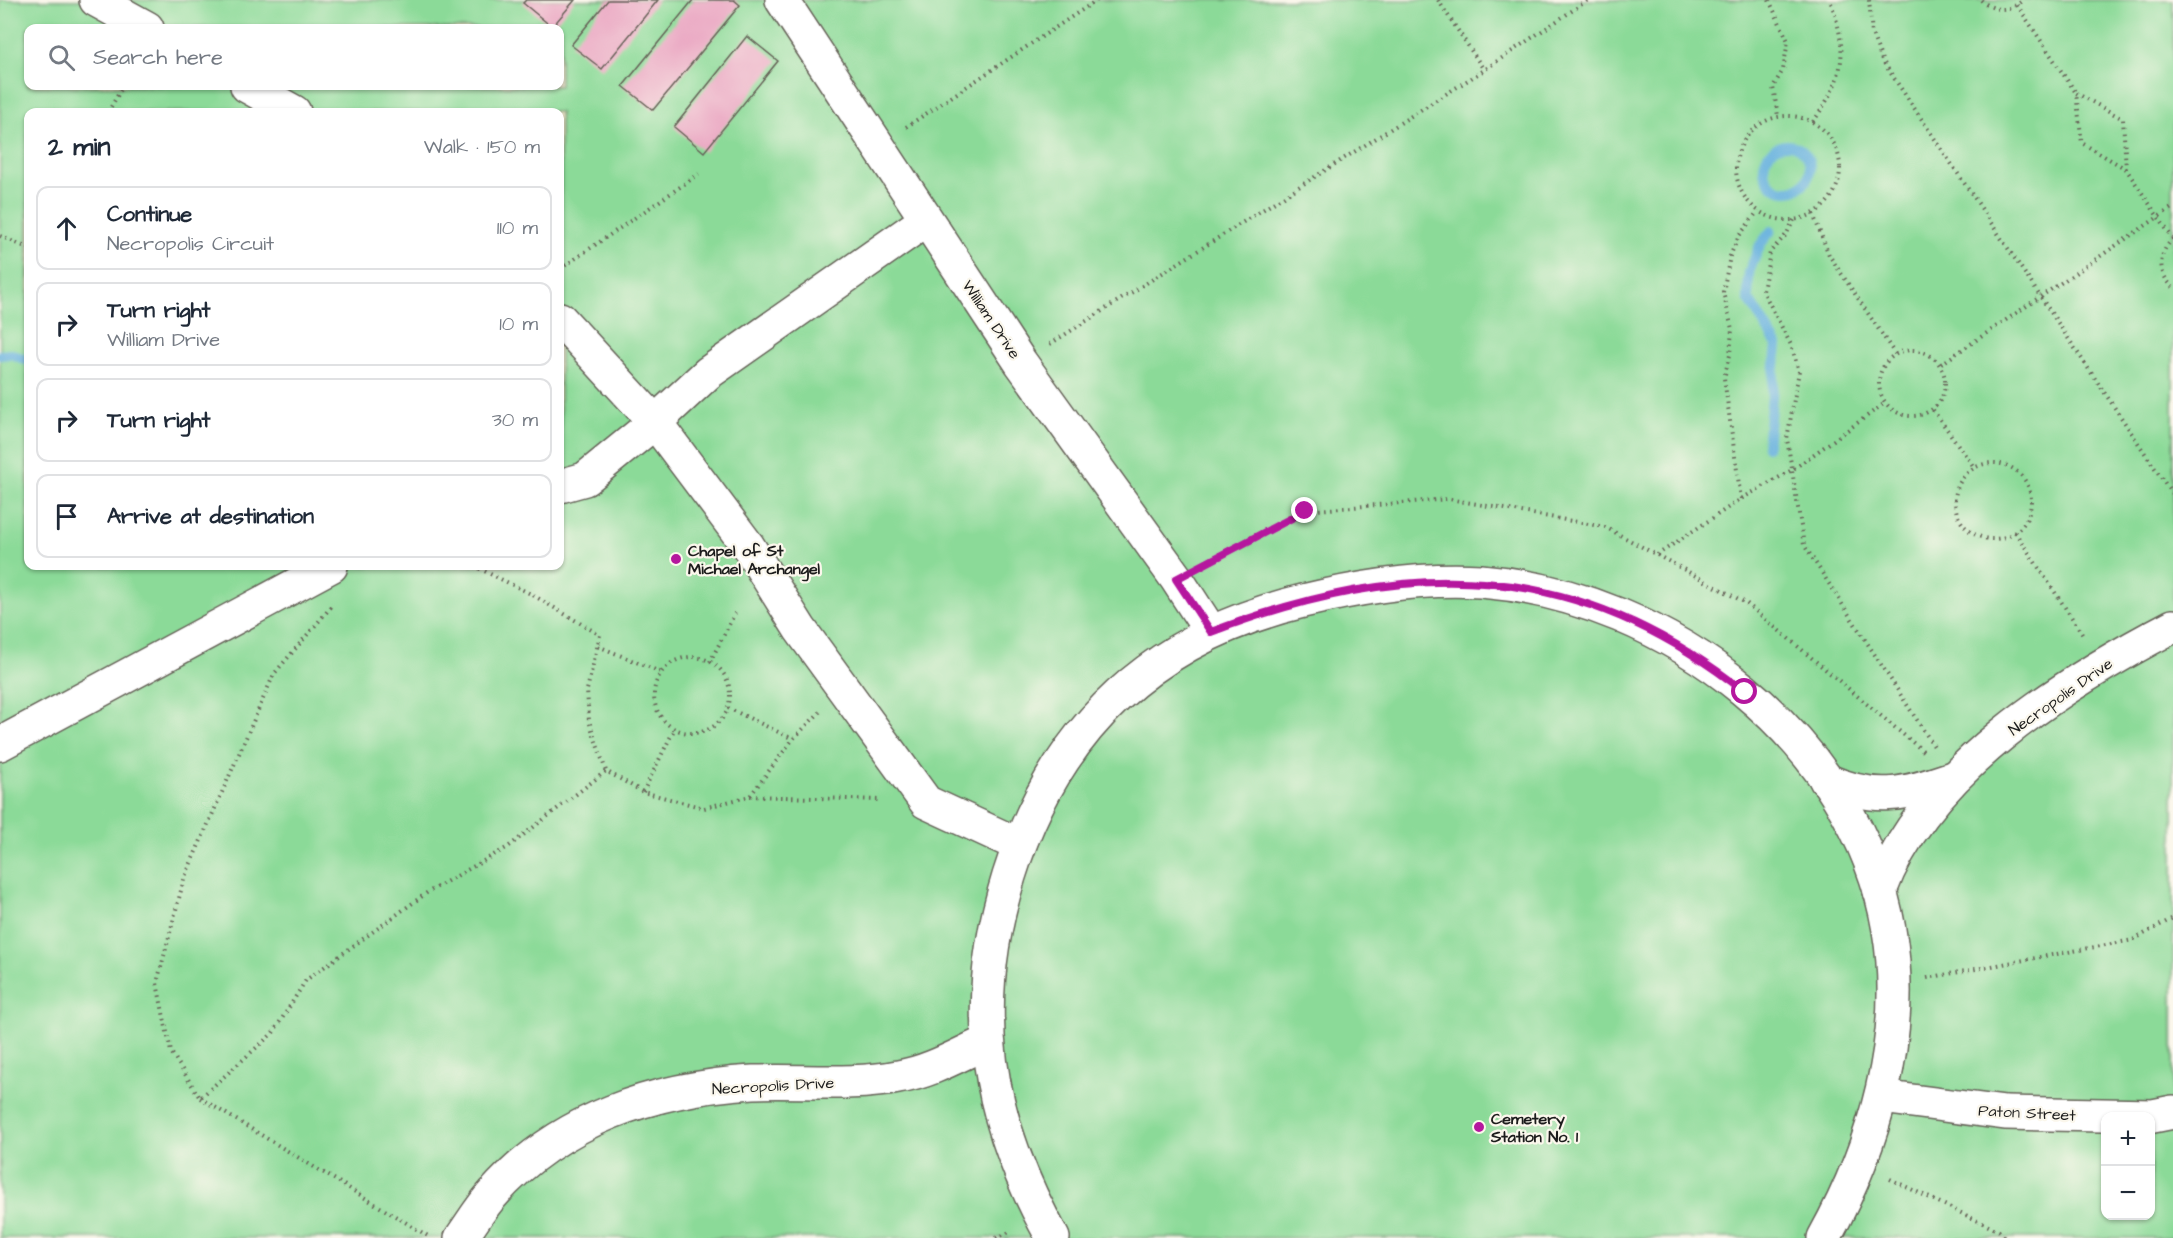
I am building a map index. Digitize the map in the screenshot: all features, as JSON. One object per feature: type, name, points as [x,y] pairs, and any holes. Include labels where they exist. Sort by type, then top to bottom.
[{"type":"street","points":[[96,0],[140,24]]},
{"type":"street","name":"William Drive","points":[[782,0],[1022,363],[1176,579],[1211,632]]},
{"type":"street","points":[[254,90],[287,108]]},
{"type":"street","points":[[564,485],[585,479],[655,422],[708,373],[926,220]]},
{"type":"street","points":[[564,323],[655,422],[748,546],[800,628],[926,802],[1019,845]]},
{"type":"street","points":[[0,744],[324,570]]},
{"type":"street","points":[[1053,1238],[1012,1153],[999,1113],[987,1042],[989,987],[996,927],[1019,845],[1034,808],[1074,742],[1101,710],[1130,682],[1157,663],[1211,632],[1278,607],[1360,588],[1479,581],[1563,597],[1638,623],[1710,664],[1778,723],[1826,780],[1860,837],[1880,891],[1890,932],[1894,975],[1893,1023],[1881,1097],[1859,1164],[1824,1238]]},
{"type":"street","name":"Necropolis Drive","points":[[1880,891],[1900,844],[1932,802],[1954,778],[2031,713],[2103,664],[2173,626]]},
{"type":"street","name":"Necropolis Drive","points":[[1826,780],[1869,795],[1892,796],[1954,778]]},
{"type":"street","name":"Necropolis Drive","points":[[461,1238],[493,1194],[538,1151],[586,1120],[636,1103],[690,1090],[751,1083],[854,1081],[899,1077],[939,1065],[987,1042]]},
{"type":"street","name":"Paton Street","points":[[1881,1097],[2005,1113],[2152,1116],[2173,1112]]},
{"type":"path","points":[[878,146],[1097,0]]},
{"type":"path","points":[[1438,0],[1484,70]]},
{"type":"path","points":[[1022,363],[1484,70],[1588,0]]},
{"type":"path","points":[[1769,0],[1788,41],[1783,70],[1773,87],[1778,116]]},
{"type":"path","points":[[1813,122],[1838,83],[1841,62],[1843,44],[1830,0]]},
{"type":"path","points":[[1869,0],[1872,34],[1882,60],[2043,297],[2173,495]]},
{"type":"path","points":[[1981,0],[1998,9],[2017,5],[2023,0]]},
{"type":"path","points":[[2017,5],[2076,93],[2082,143],[2126,170],[2173,239],[2166,245],[2161,262],[2165,279],[2173,287]]},
{"type":"path","points":[[110,108],[121,90]]},
{"type":"path","points":[[2076,93],[2123,119],[2126,170]]},
{"type":"path","points":[[1778,116],[1813,122],[1828,134],[1837,149],[1840,168],[1836,186],[1827,202],[1812,214],[1794,220],[1758,211],[1741,191],[1735,166],[1739,148],[1748,133],[1762,122],[1778,116]]},
{"type":"path","points":[[564,266],[699,174]]},
{"type":"path","points":[[1941,364],[2173,207]]},
{"type":"path","points":[[1741,499],[1724,378],[1730,355],[1732,329],[1723,292],[1730,256],[1739,236],[1758,211]]},
{"type":"path","points":[[1812,214],[1829,255],[1895,354]]},
{"type":"path","points":[[1794,220],[1786,235],[1770,252],[1762,291],[1791,345],[1799,371],[1787,439],[1803,545],[1954,778]]},
{"type":"path","points":[[0,236],[24,246]]},
{"type":"path","points":[[1905,350],[1925,352],[1941,364],[1946,384],[1940,402],[1933,410],[1924,415],[1902,416],[1885,403],[1878,382],[1880,371],[1895,354],[1905,350]]},
{"type":"path","points":[[1657,555],[1741,499],[1792,471],[1885,403]]},
{"type":"path","points":[[1933,410],[1974,467]]},
{"type":"path","points":[[1986,462],[2012,466],[2029,485],[2032,498],[2025,523],[2004,538],[1979,537],[1961,521],[1955,497],[1964,475],[1974,467],[1986,462]]},
{"type":"path","points":[[1176,579],[1305,511],[1449,499],[1605,527],[1746,603],[1954,778]]},
{"type":"path","points":[[2015,532],[2103,664]]},
{"type":"path","points":[[482,570],[531,594],[600,635],[587,690],[589,721],[606,771],[643,792],[704,808],[750,796],[926,802]]},
{"type":"path","points":[[336,602],[274,674],[184,879],[157,983],[171,1052],[200,1098],[432,1238]]},
{"type":"path","points":[[710,662],[735,613]]},
{"type":"path","points":[[598,646],[660,672]]},
{"type":"path","points":[[699,657],[710,662],[719,667],[730,686],[729,708],[716,726],[695,734],[674,730],[658,715],[653,693],[660,672],[677,658],[699,657]]},
{"type":"path","points":[[750,796],[793,740],[843,688]]},
{"type":"path","points":[[729,708],[793,740]]},
{"type":"path","points":[[643,792],[674,730]]},
{"type":"path","points":[[200,1098],[273,1033],[306,980],[428,892],[508,847],[606,771]]},
{"type":"path","points":[[1894,975],[1926,979],[2133,940],[2173,918]]},
{"type":"path","points":[[1859,1164],[1999,1231],[2005,1238]]},
{"type":"green space","points":[[0,0],[2173,0],[2173,1238],[0,1238]]},
{"type":"building","points":[[526,0],[575,0],[555,24],[548,24],[523,3]]},
{"type":"building","points":[[608,0],[658,0],[602,69],[571,45]]},
{"type":"building","points":[[693,0],[734,0],[740,5],[653,110],[623,86]]},
{"type":"building","points":[[747,36],[778,61],[704,152],[674,127]]},
{"type":"waterway","points":[[1787,145],[1803,152],[1810,168],[1803,184],[1787,191],[1771,184],[1764,168],[1771,152],[1787,145]]},
{"type":"waterway","points":[[1767,447],[1777,345],[1748,298],[1749,272],[1760,245],[1771,231]]},
{"type":"waterway","points":[[0,355],[12,354],[24,359]]},
{"type":"place","name":"Chapel of St Michael Archangel","points":[[676,559]]},
{"type":"place","name":"Cemetery Station No. 1","points":[[1479,1127]]},
{"type":"route","points":[[1305,511],[1176,579],[1211,632],[1278,607],[1360,588],[1479,581],[1563,597],[1638,623],[1710,664],[1745,692]]}]
